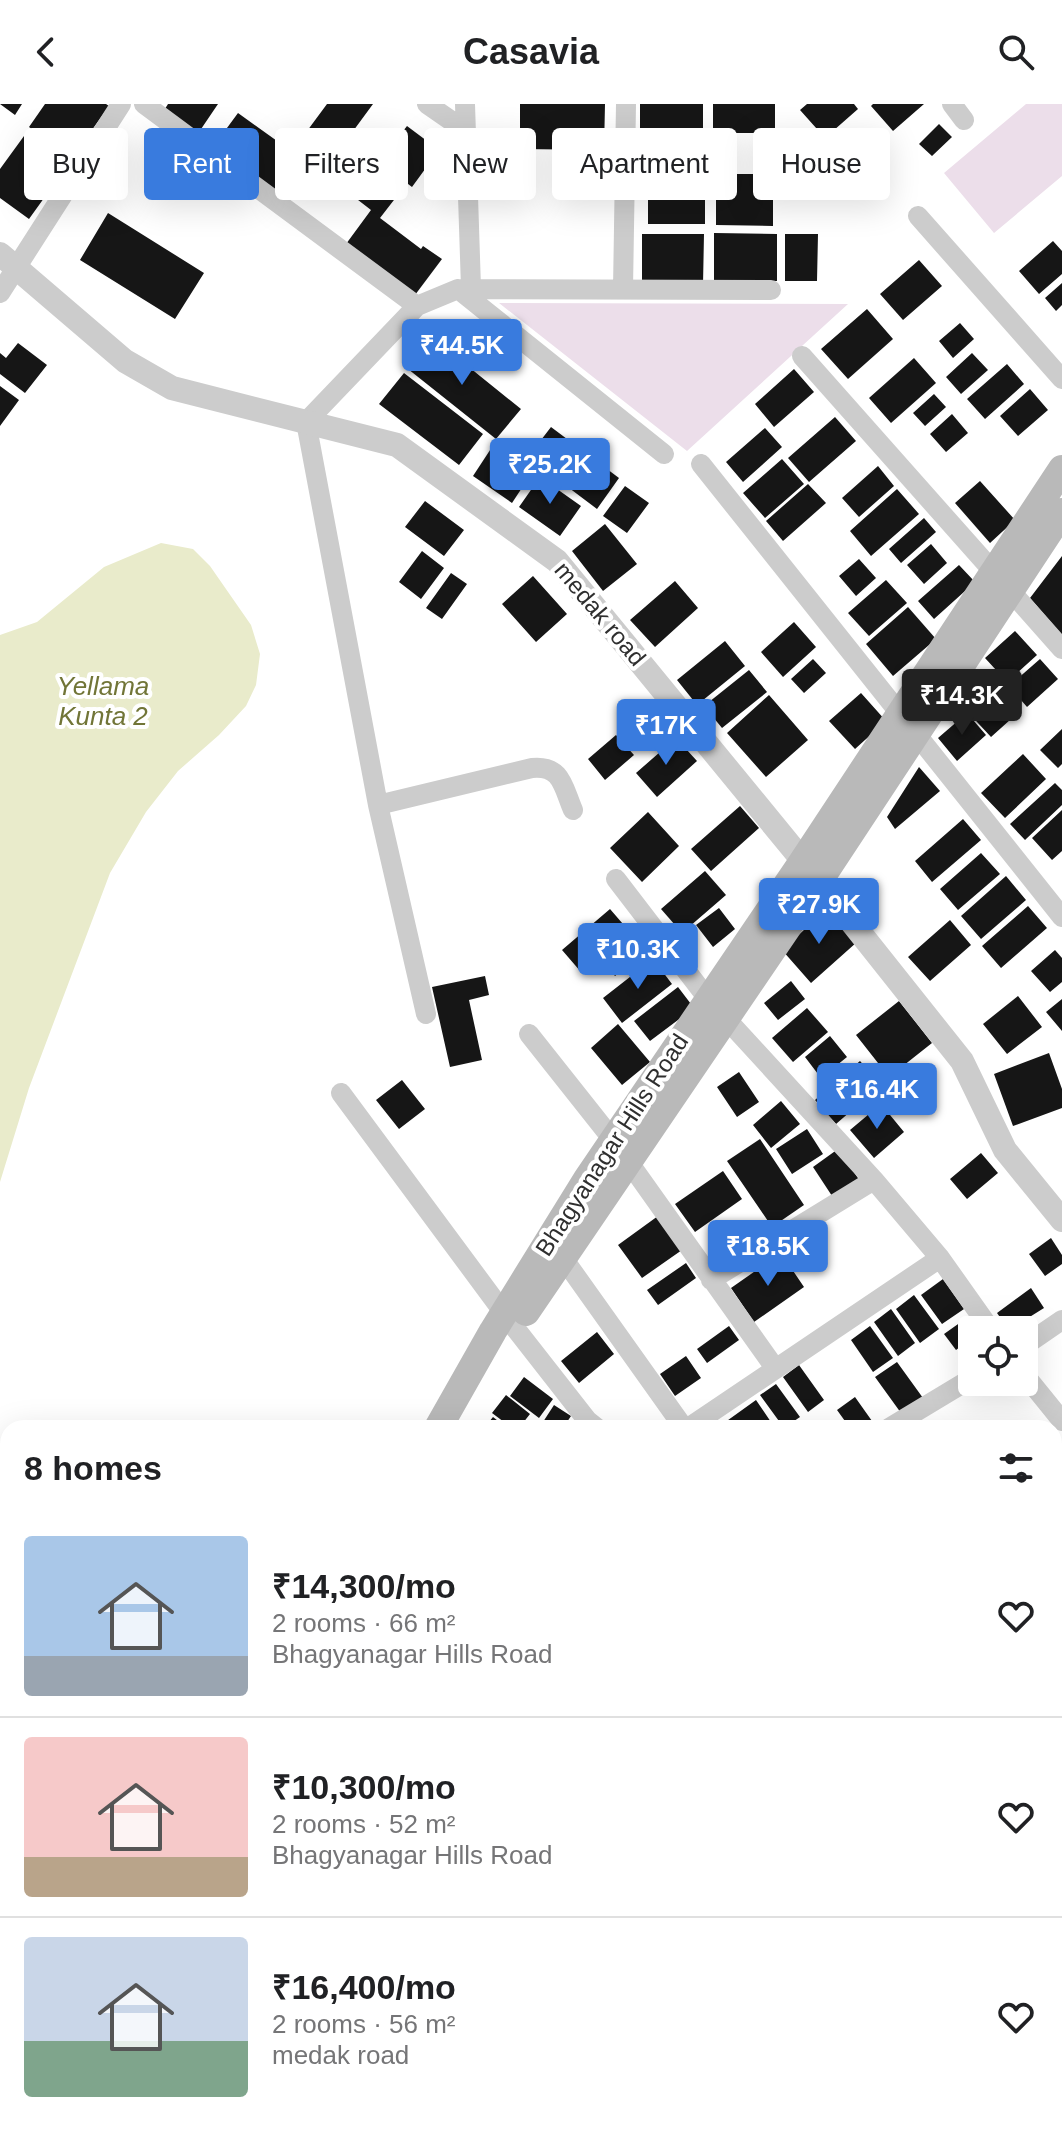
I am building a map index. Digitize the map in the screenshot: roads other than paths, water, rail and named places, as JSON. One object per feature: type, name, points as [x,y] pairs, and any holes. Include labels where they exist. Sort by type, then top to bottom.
[{"type":"main road","name":"Bhagyanagar Hills Road","points":[[1003,582],[1062,469]]},
{"type":"main road","name":"Bhagyanagar Hills Road","points":[[443,1420],[1003,582],[1062,512]]},
{"type":"main road","name":"Bhagyanagar Hills Road","points":[[464,1420],[510,1321],[563,1258],[621,1151]]},
{"type":"street","points":[[0,293],[8,262],[121,104]]},
{"type":"street","points":[[144,104],[417,306]]},
{"type":"street","points":[[427,104],[462,128]]},
{"type":"street","points":[[465,104],[466,128]]},
{"type":"street","points":[[623,289],[626,104]]},
{"type":"street","points":[[464,289],[465,200]]},
{"type":"street","points":[[918,216],[1062,379]]},
{"type":"street","name":"medak road","points":[[8,262],[125,361],[172,388],[397,445],[557,561],[962,1061],[1005,1150],[1059,1208]]},
{"type":"street","points":[[464,289],[664,454]]},
{"type":"street","points":[[426,1014],[378,805],[306,422],[417,306],[464,289],[771,290]]},
{"type":"street","points":[[802,356],[1062,649]]},
{"type":"street","points":[[701,464],[1062,917]]},
{"type":"street","points":[[378,805],[547,766],[556,771],[573,810]]},
{"type":"street","points":[[616,879],[717,1009],[874,1180],[940,1258],[981,1316]]},
{"type":"street","points":[[529,1034],[621,1151],[775,1368]]},
{"type":"street","points":[[341,1093],[584,1420]]},
{"type":"street","points":[[711,1280],[874,1180]]},
{"type":"street","points":[[563,1258],[680,1420]]},
{"type":"street","points":[[698,1420],[940,1258]]},
{"type":"street","points":[[1038,1336],[1062,1320]]},
{"type":"street","points":[[902,1420],[958,1386]]},
{"type":"street","points":[[1038,1391],[1061,1420]]},
{"type":"water","name":"Yellama Kunta 2","points":[[161,543],[193,549],[210,566],[251,625],[260,654],[256,685],[246,706],[178,771],[146,812],[110,873],[29,1088],[0,1182],[0,635],[37,622],[104,567]]}]
